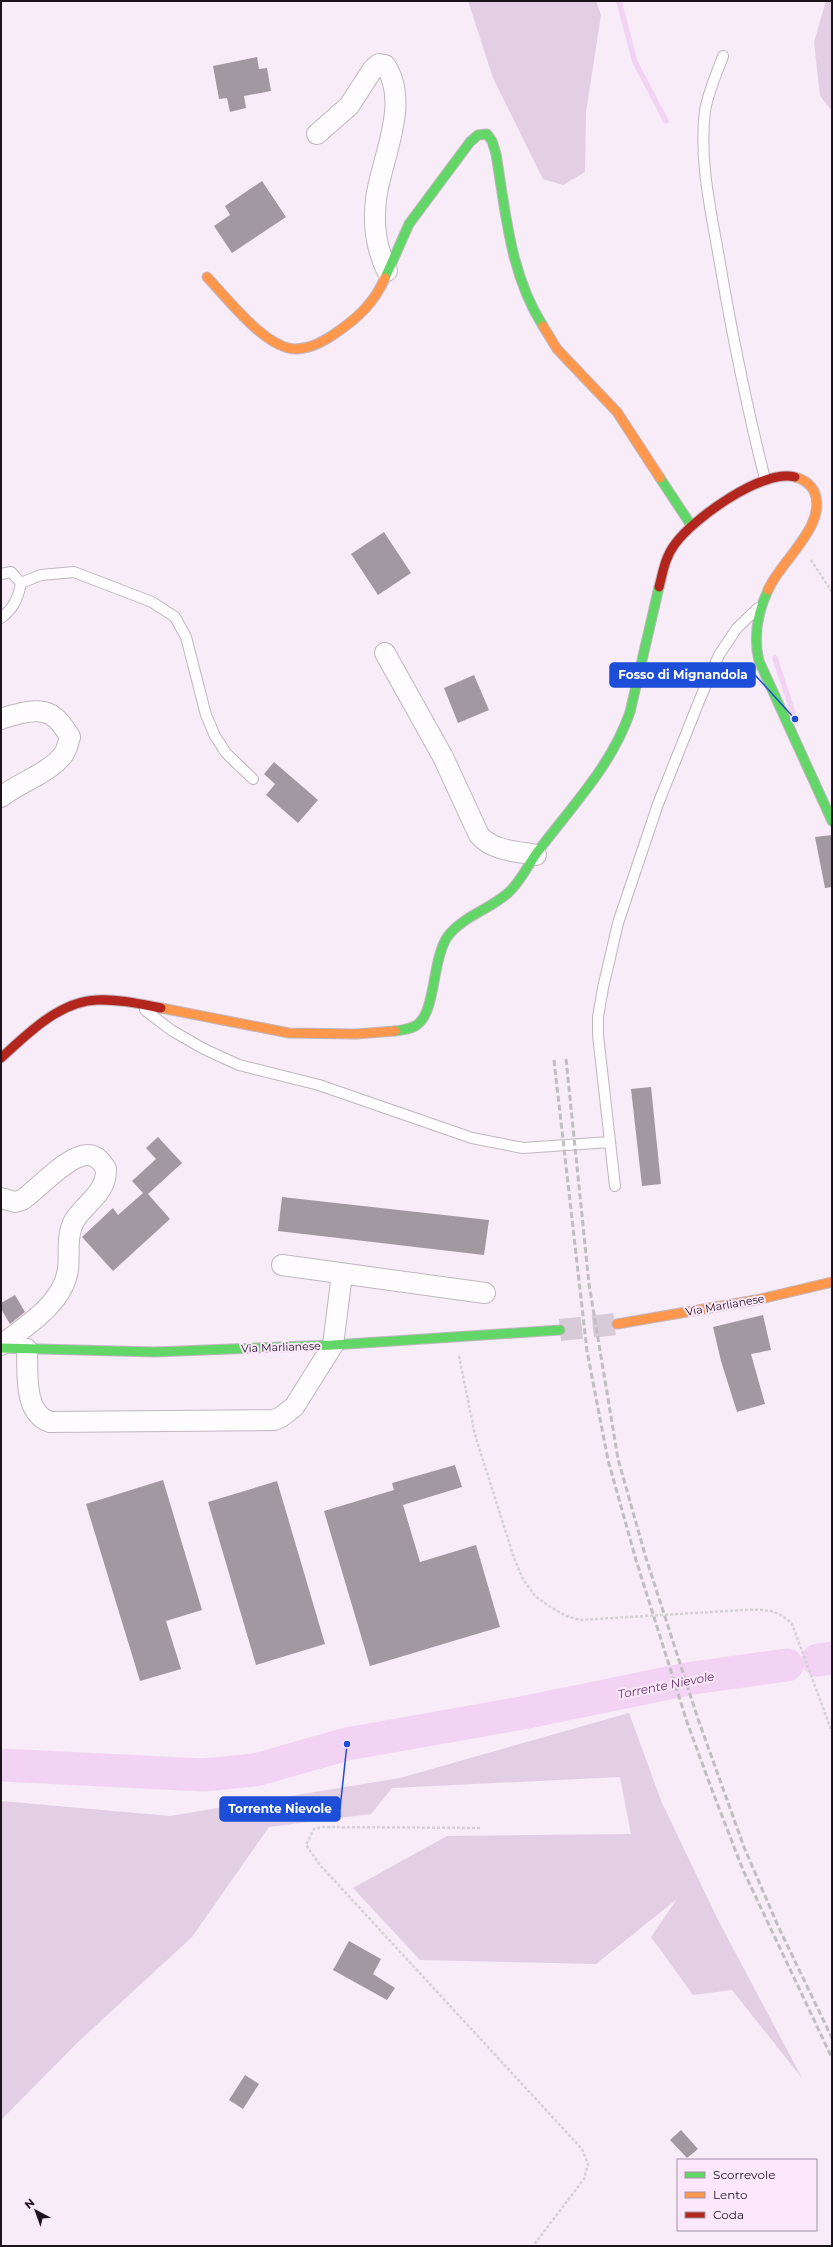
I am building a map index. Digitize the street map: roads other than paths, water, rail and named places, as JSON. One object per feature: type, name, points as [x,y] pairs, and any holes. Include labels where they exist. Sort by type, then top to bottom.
[{"type":"street","points":[[317,134],[348,106],[373,69],[379,64],[385,65],[393,87],[394,118],[376,198],[375,230],[379,254],[387,271]]},
{"type":"street","points":[[207,277],[269,338],[292,350],[313,346],[349,323],[375,298],[402,236],[417,212],[470,142],[478,134],[487,134],[492,141],[496,154],[516,266],[532,309],[557,349],[617,412],[691,525]]},
{"type":"street","points":[[1,1058],[43,1023],[82,1002],[103,999],[289,1033],[328,1034],[409,1029],[418,1025],[423,1019],[440,948],[449,935],[462,923],[515,887],[524,876],[536,855],[610,754],[624,728],[637,687],[667,556],[677,540],[691,525],[765,479],[780,475],[794,475],[804,480],[812,489],[817,498],[818,510],[813,524],[780,569],[763,603],[757,632],[756,648],[758,660],[832,821]]},
{"type":"street","points":[[385,654],[443,757],[479,835],[484,841],[496,848],[536,855]]},
{"type":"street","points":[[1,719],[30,711],[45,711],[62,722],[70,738],[64,754],[46,770],[12,788],[1,797]]},
{"type":"street","points":[[1,1198],[16,1202],[22,1200],[70,1162],[80,1156],[88,1154],[96,1157],[106,1169],[105,1184],[74,1221],[69,1233],[68,1271],[56,1296],[26,1326],[1,1347]]},
{"type":"street","points":[[282,1266],[485,1293]]},
{"type":"street","points":[[27,1349],[30,1400],[41,1417],[50,1422],[260,1420],[281,1417],[294,1407],[333,1345],[342,1274]]},
{"type":"street","name":"Via Marlianese","points":[[617,1324],[756,1300],[832,1282]]},
{"type":"street","name":"Via Marlianese","points":[[1,1347],[155,1352],[333,1345],[560,1330]]},
{"type":"lane","points":[[723,56],[705,109],[704,148],[714,229],[728,309],[743,387],[765,479]]},
{"type":"lane","points":[[1,574],[10,572],[21,583]]},
{"type":"lane","points":[[21,583],[41,575],[74,572],[152,602],[175,617],[186,637],[206,716],[214,736],[226,753],[253,779]]},
{"type":"lane","points":[[1,618],[10,611],[19,596],[21,583]]},
{"type":"lane","points":[[615,1186],[600,1054],[598,1017],[602,988],[618,923],[658,804],[712,670],[737,628],[763,603]]},
{"type":"lane","points":[[137,1004],[171,1030],[204,1049],[239,1065],[319,1085],[472,1138],[523,1148],[610,1142]]},
{"type":"waterway","points":[[619,1],[635,62],[666,121]]},
{"type":"waterway","points":[[775,658],[793,713]]},
{"type":"waterway","name":"Torrente Nievole","points":[[818,1660],[832,1658]]},
{"type":"waterway","name":"Torrente Nievole","points":[[1,1765],[203,1775],[255,1770],[347,1744],[522,1713],[693,1678],[787,1665]]},
{"type":"tunnel","points":[[560,1330],[617,1324]]},
{"type":"railway","points":[[566,1059],[589,1284],[618,1459],[646,1558],[698,1719],[744,1847],[778,1926],[832,2038]]},
{"type":"railway","points":[[554,1060],[587,1351],[608,1460],[636,1560],[687,1722],[712,1790],[743,1870],[832,2058]]},
{"type":"place","name":"Fosso di Mignandola","points":[[795,719]]},
{"type":"place","name":"Torrente Nievole","points":[[347,1744]]}]
